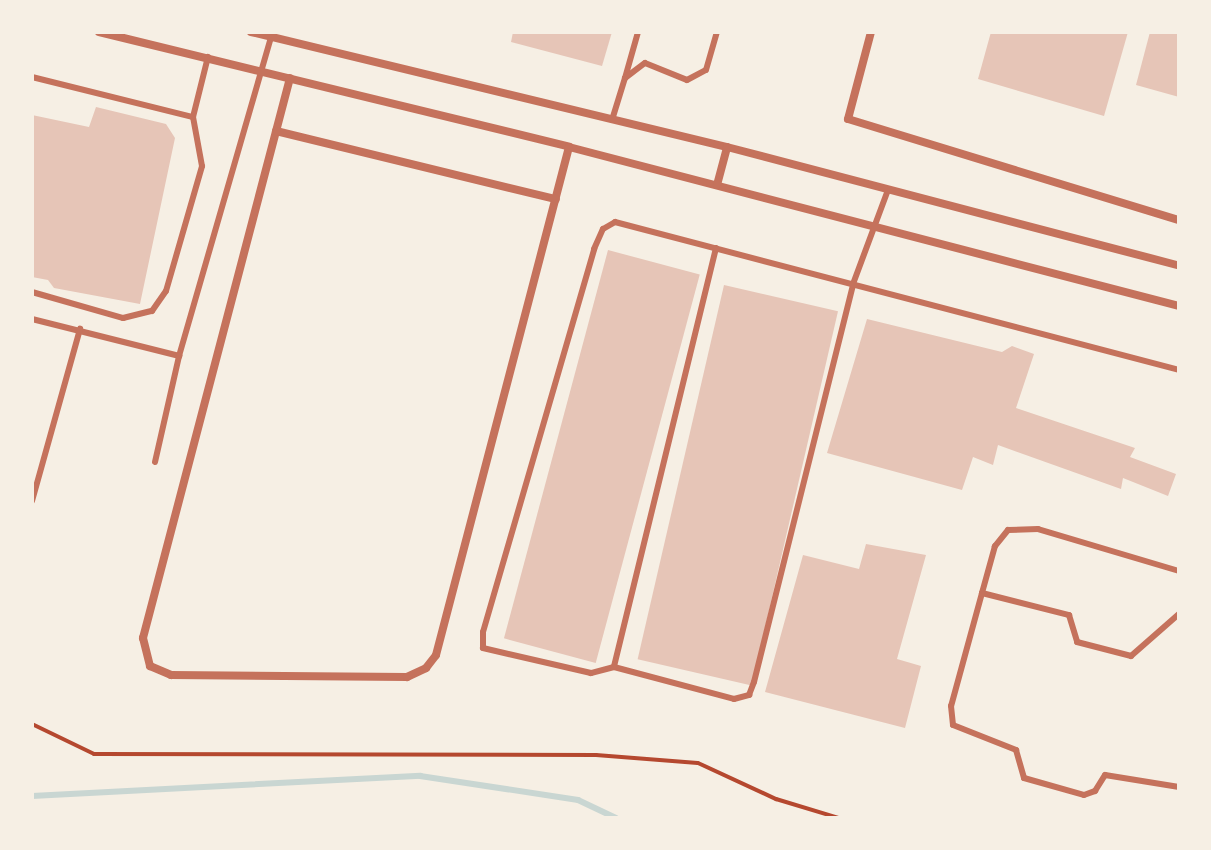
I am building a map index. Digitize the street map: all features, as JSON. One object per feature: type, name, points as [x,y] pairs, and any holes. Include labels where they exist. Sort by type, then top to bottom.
[{"type":"street","points":[[99,32],[569,147],[1179,306]]},
{"type":"street","points":[[251,32],[727,147],[1179,266]]},
{"type":"street","points":[[871,32],[848,119],[1179,220]]},
{"type":"street","points":[[290,78],[143,638],[150,666],[171,675],[407,677],[426,668],[436,655],[569,147]]},
{"type":"street","points":[[276,131],[556,199]]},
{"type":"street","points":[[717,185],[727,147]]},
{"type":"lane","points":[[612,120],[638,32]]},
{"type":"lane","points":[[625,78],[645,63],[687,80],[706,70],[717,32]]},
{"type":"lane","points":[[155,462],[179,356],[271,37]]},
{"type":"lane","points":[[32,292],[123,318],[152,311],[166,291],[202,166],[193,117],[208,57]]},
{"type":"lane","points":[[32,77],[193,117]]},
{"type":"lane","points":[[888,190],[853,284],[749,695],[734,699],[614,667],[591,673],[497,656],[483,648],[483,632],[603,229],[615,222],[716,248],[853,284],[1179,370]]},
{"type":"lane","points":[[614,667],[716,248]]},
{"type":"lane","points":[[32,319],[179,356]]},
{"type":"lane","points":[[32,501],[80,329]]},
{"type":"lane","points":[[1179,571],[1038,529],[1008,530],[995,546],[951,706],[953,725],[1016,750],[1024,778],[1084,795],[1095,791],[1105,775],[1179,787]]},
{"type":"lane","points":[[982,593],[1069,615],[1077,642],[1131,656],[1179,614]]},
{"type":"path","points":[[32,724],[94,754],[596,755],[698,763],[776,799],[839,818]]},
{"type":"building","points":[[513,32],[612,32],[602,66],[511,42]]},
{"type":"building","points":[[991,32],[1128,32],[1104,116],[978,79]]},
{"type":"building","points":[[1150,32],[1179,32],[1179,97],[1136,85]]},
{"type":"building","points":[[96,107],[166,124],[175,138],[140,304],[54,288],[48,280],[32,277],[32,115],[89,127]]},
{"type":"building","points":[[608,250],[700,275],[596,663],[504,638]]},
{"type":"building","points":[[724,285],[838,311],[752,685],[638,659]]},
{"type":"building","points":[[867,319],[1002,352],[1012,346],[1034,354],[1016,408],[1135,448],[1130,457],[1176,474],[1168,496],[1123,478],[1121,489],[998,445],[993,465],[973,457],[962,490],[827,453]]},
{"type":"building","points":[[866,544],[926,555],[897,659],[921,666],[905,728],[765,692],[803,555],[859,569]]},
{"type":"waterway","points":[[32,796],[420,776],[578,800],[616,818]]}]
